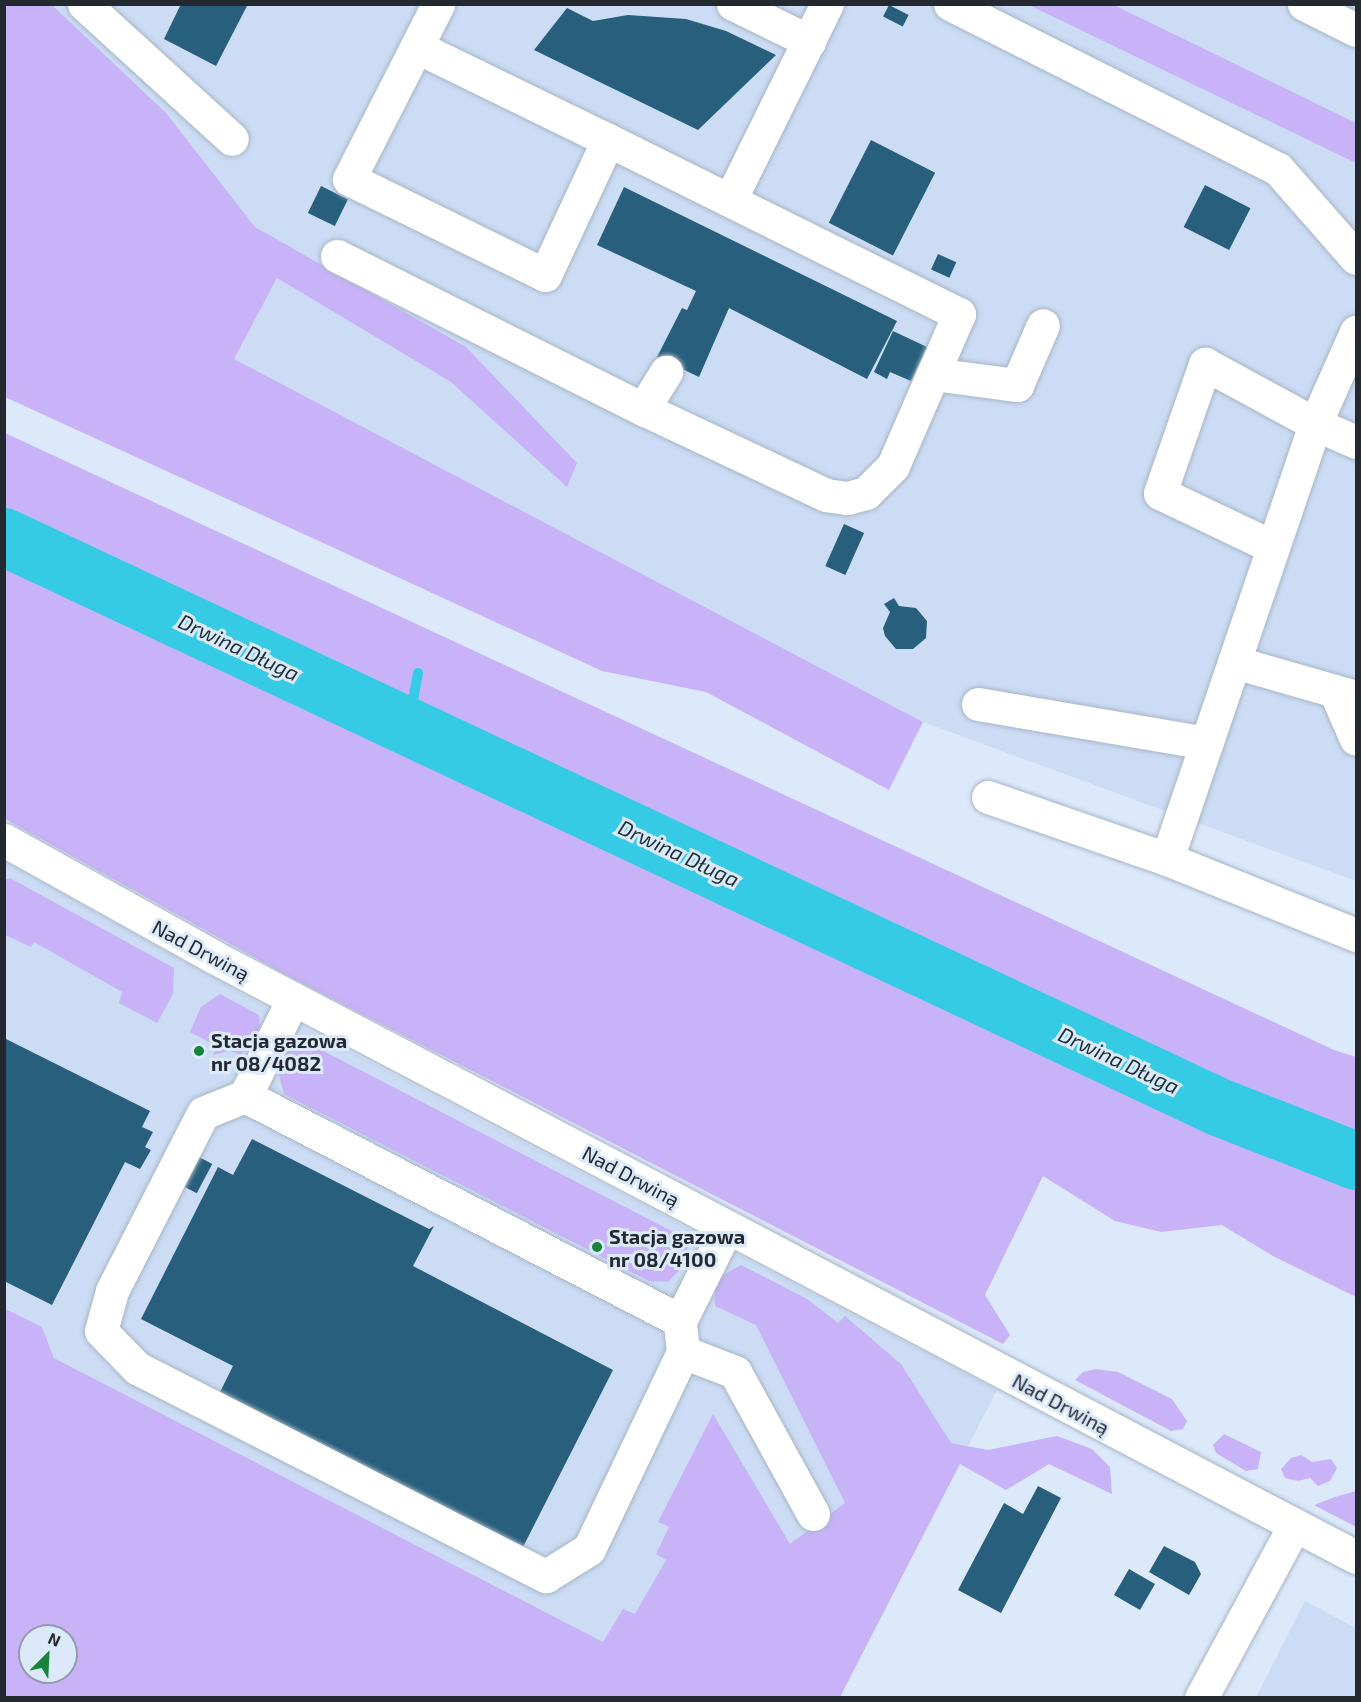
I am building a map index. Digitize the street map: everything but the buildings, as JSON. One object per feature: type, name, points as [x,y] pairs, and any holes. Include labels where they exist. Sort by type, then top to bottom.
[{"type":"street","points":[[84,4],[232,139]]},
{"type":"street","points":[[438,4],[349,179],[545,275],[608,140]]},
{"type":"street","points":[[733,4],[809,41]]},
{"type":"street","points":[[730,200],[827,4]]},
{"type":"street","points":[[950,4],[1278,169],[1356,258]]},
{"type":"street","points":[[1304,4],[1356,30]]},
{"type":"street","points":[[338,256],[643,409],[826,495],[847,498],[866,493],[893,466],[959,314],[417,47]]},
{"type":"street","points":[[933,374],[1017,385],[1043,325]]},
{"type":"street","points":[[1167,859],[1315,424],[1356,332]]},
{"type":"street","points":[[1273,547],[1160,493],[1205,364],[1315,424],[1356,442]]},
{"type":"street","points":[[643,409],[666,372]]},
{"type":"street","points":[[1234,662],[1346,694],[1356,739]]},
{"type":"street","points":[[978,704],[1207,743]]},
{"type":"street","points":[[988,797],[1167,859],[1356,935]]},
{"type":"street","name":"Nad Drwiną","points":[[4,840],[293,999],[1356,1557]]},
{"type":"street","points":[[293,999],[245,1096],[203,1113],[112,1291],[101,1331],[137,1368],[546,1576],[589,1549],[728,1227]]},
{"type":"street","points":[[245,1096],[681,1337],[735,1372],[813,1514]]},
{"type":"street","points":[[1200,1698],[1294,1526]]},
{"type":"shaded area","points":[[4,5],[1356,5],[1356,881],[923,722],[5,239]]},
{"type":"shaded area","points":[[5,5],[52,5],[166,113],[255,227],[466,347],[577,463],[567,487],[451,382],[277,278],[234,359],[923,722],[889,790],[706,692],[602,671],[5,397]]},
{"type":"shaded area","points":[[1029,5],[1114,5],[1356,123],[1356,163]]},
{"type":"shaded area","points":[[5,433],[1334,1050],[1356,1057],[1356,1297],[1273,1256],[1222,1225],[1161,1232],[1115,1221],[1043,1176],[985,1295],[1010,1335],[1003,1344],[286,975],[5,819]]},
{"type":"shaded area","points":[[4,861],[269,1009],[997,1390],[840,1697],[603,1642],[54,1358],[42,1327],[5,1308]]},
{"type":"shaded area","points":[[10,878],[174,968],[173,994],[157,1023],[119,1003],[122,992],[34,942],[31,947],[5,935],[5,880]]},
{"type":"shaded area","points":[[220,994],[259,1015],[260,1032],[255,1043],[240,1055],[230,1051],[213,1055],[217,1046],[190,1032],[201,1007]]},
{"type":"shaded area","points":[[304,1041],[683,1237],[688,1247],[684,1265],[668,1282],[649,1281],[284,1094],[277,1068],[283,1051]]},
{"type":"shaded area","points":[[741,1265],[807,1299],[838,1323],[845,1316],[901,1364],[951,1443],[988,1450],[1057,1436],[1092,1449],[1110,1467],[1112,1494],[1049,1464],[1006,1490],[960,1464],[840,1697],[5,1697],[4,1308],[42,1327],[54,1358],[603,1642],[623,1609],[635,1614],[666,1560],[656,1554],[669,1527],[658,1522],[713,1414],[790,1544],[845,1503],[756,1325],[715,1306],[715,1289],[720,1277]]},
{"type":"shaded area","points":[[1096,1369],[1118,1372],[1172,1399],[1187,1421],[1183,1429],[1171,1431],[1075,1380],[1083,1372]]},
{"type":"shaded area","points":[[1224,1434],[1261,1452],[1258,1469],[1246,1471],[1216,1453],[1213,1445]]},
{"type":"shaded area","points":[[1301,1455],[1312,1462],[1331,1459],[1337,1468],[1330,1481],[1318,1486],[1310,1478],[1298,1481],[1285,1478],[1281,1469],[1291,1458]]},
{"type":"shaded area","points":[[1356,1491],[1356,1527],[1314,1505],[1335,1497]]},
{"type":"shaded area","points":[[1305,1601],[1356,1628],[1356,1697],[1256,1697]]},
{"type":"waterway","name":"Drwina Długa","points":[[4,537],[1221,1108],[1356,1161]]},
{"type":"waterway","points":[[408,727],[418,673]]},
{"type":"place","name":"Stacja gazowa nr 08/4082","points":[[199,1051]]},
{"type":"place","name":"Stacja gazowa nr 08/4100","points":[[597,1247]]}]
